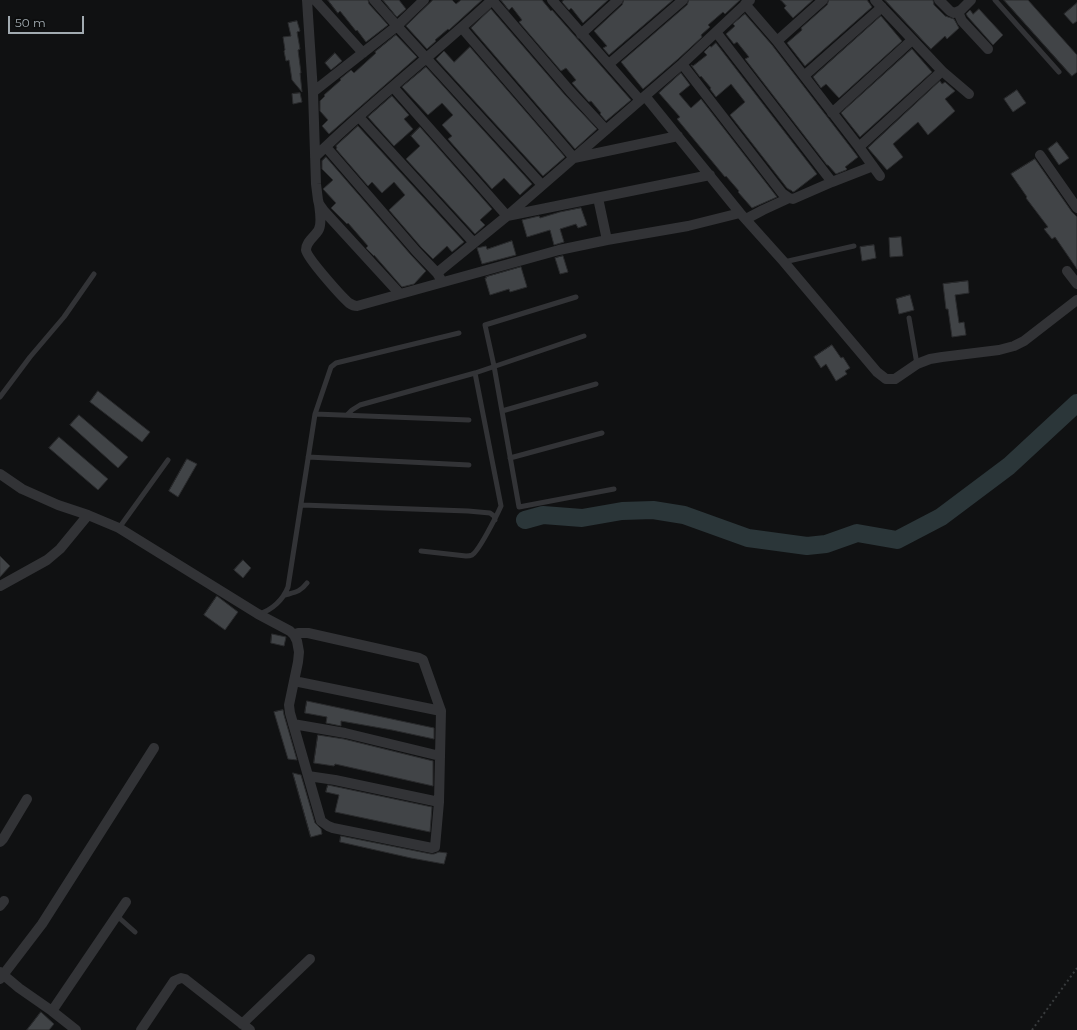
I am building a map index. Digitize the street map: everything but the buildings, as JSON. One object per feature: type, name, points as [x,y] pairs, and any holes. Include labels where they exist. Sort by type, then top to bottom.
[{"type":"street","points":[[307,0],[313,92],[316,184],[320,227],[318,233],[308,243],[306,251],[308,256],[320,271],[350,304],[357,306],[559,250],[606,240],[743,216],[763,210],[790,198],[793,199],[873,166]]},
{"type":"street","points":[[315,0],[363,53]]},
{"type":"street","points":[[374,0],[542,186]]},
{"type":"street","points":[[313,92],[397,26],[424,0]]},
{"type":"street","points":[[315,158],[359,117],[462,28],[492,0],[570,91],[606,130]]},
{"type":"street","points":[[552,0],[581,34],[678,136],[743,216],[886,379],[895,379],[917,364],[930,359],[998,350],[1014,346],[1024,341],[1077,300]]},
{"type":"street","points":[[581,34],[618,0]]},
{"type":"street","points":[[609,64],[683,0]]},
{"type":"street","points":[[777,41],[823,0]]},
{"type":"street","points":[[939,0],[954,13],[958,12],[971,0]]},
{"type":"street","points":[[437,273],[507,216],[643,98],[682,64],[748,2],[880,176]]},
{"type":"street","points":[[804,76],[878,4],[942,71],[969,94]]},
{"type":"street","points":[[958,12],[962,21],[988,49]]},
{"type":"street","points":[[462,28],[574,158]]},
{"type":"street","points":[[716,32],[832,182]]},
{"type":"street","points":[[832,112],[912,40]]},
{"type":"street","points":[[682,64],[782,193],[790,198]]},
{"type":"street","points":[[859,147],[942,71]]},
{"type":"street","points":[[393,87],[507,216]]},
{"type":"street","points":[[359,117],[474,242]]},
{"type":"street","points":[[574,158],[678,136]]},
{"type":"street","points":[[326,147],[416,251],[437,273],[442,283]]},
{"type":"street","points":[[1040,156],[1077,208]]},
{"type":"street","points":[[507,216],[710,175]]},
{"type":"street","points":[[598,198],[606,240]]},
{"type":"street","points":[[319,204],[400,294]]},
{"type":"street","points":[[1068,271],[1077,284]]},
{"type":"street","points":[[0,474],[22,489],[58,505],[88,515],[118,528],[258,614],[290,631],[297,641],[298,652],[298,662],[289,705],[290,713],[321,821],[328,826],[432,848],[436,846],[439,802],[441,711],[423,660],[308,633],[298,633],[294,635]]},
{"type":"street","points":[[0,586],[47,560],[60,549],[88,515]]},
{"type":"street","points":[[294,681],[441,711]]},
{"type":"street","points":[[293,724],[345,734],[440,756]]},
{"type":"street","points":[[76,1030],[52,1011],[1,976],[42,924],[154,748]]},
{"type":"street","points":[[308,776],[335,780],[439,802]]},
{"type":"street","points":[[0,842],[27,799]]},
{"type":"street","points":[[52,1011],[126,902]]},
{"type":"street","points":[[141,1030],[174,981],[181,978],[185,979],[246,1027],[310,959]]},
{"type":"lane","points":[[995,0],[1059,72]]},
{"type":"lane","points":[[784,262],[854,246]]},
{"type":"lane","points":[[0,397],[30,357],[64,317],[94,274]]},
{"type":"lane","points":[[576,297],[485,325],[494,366],[519,507],[614,489]]},
{"type":"lane","points":[[909,318],[917,364]]},
{"type":"lane","points":[[258,614],[267,612],[285,595],[288,587],[315,414],[331,367],[336,363],[459,333]]},
{"type":"lane","points":[[347,415],[360,405],[475,373],[584,336]]},
{"type":"lane","points":[[421,551],[466,556],[472,555],[495,520],[500,506],[475,373]]},
{"type":"lane","points":[[502,411],[596,384]]},
{"type":"lane","points":[[315,414],[470,420]]},
{"type":"lane","points":[[510,458],[602,433]]},
{"type":"lane","points":[[308,457],[469,465]]},
{"type":"lane","points":[[118,528],[168,460]]},
{"type":"lane","points":[[302,505],[468,511],[490,513],[494,516],[495,520]]},
{"type":"lane","points":[[285,595],[302,589],[307,582]]},
{"type":"lane","points":[[117,916],[136,932]]},
{"type":"path","points":[[1032,1030],[1077,968]]},
{"type":"waterway","points":[[525,520],[543,515],[582,518],[622,511],[653,510],[684,515],[748,538],[807,546],[826,544],[857,533],[897,540],[941,517],[1009,466],[1077,403]]}]
